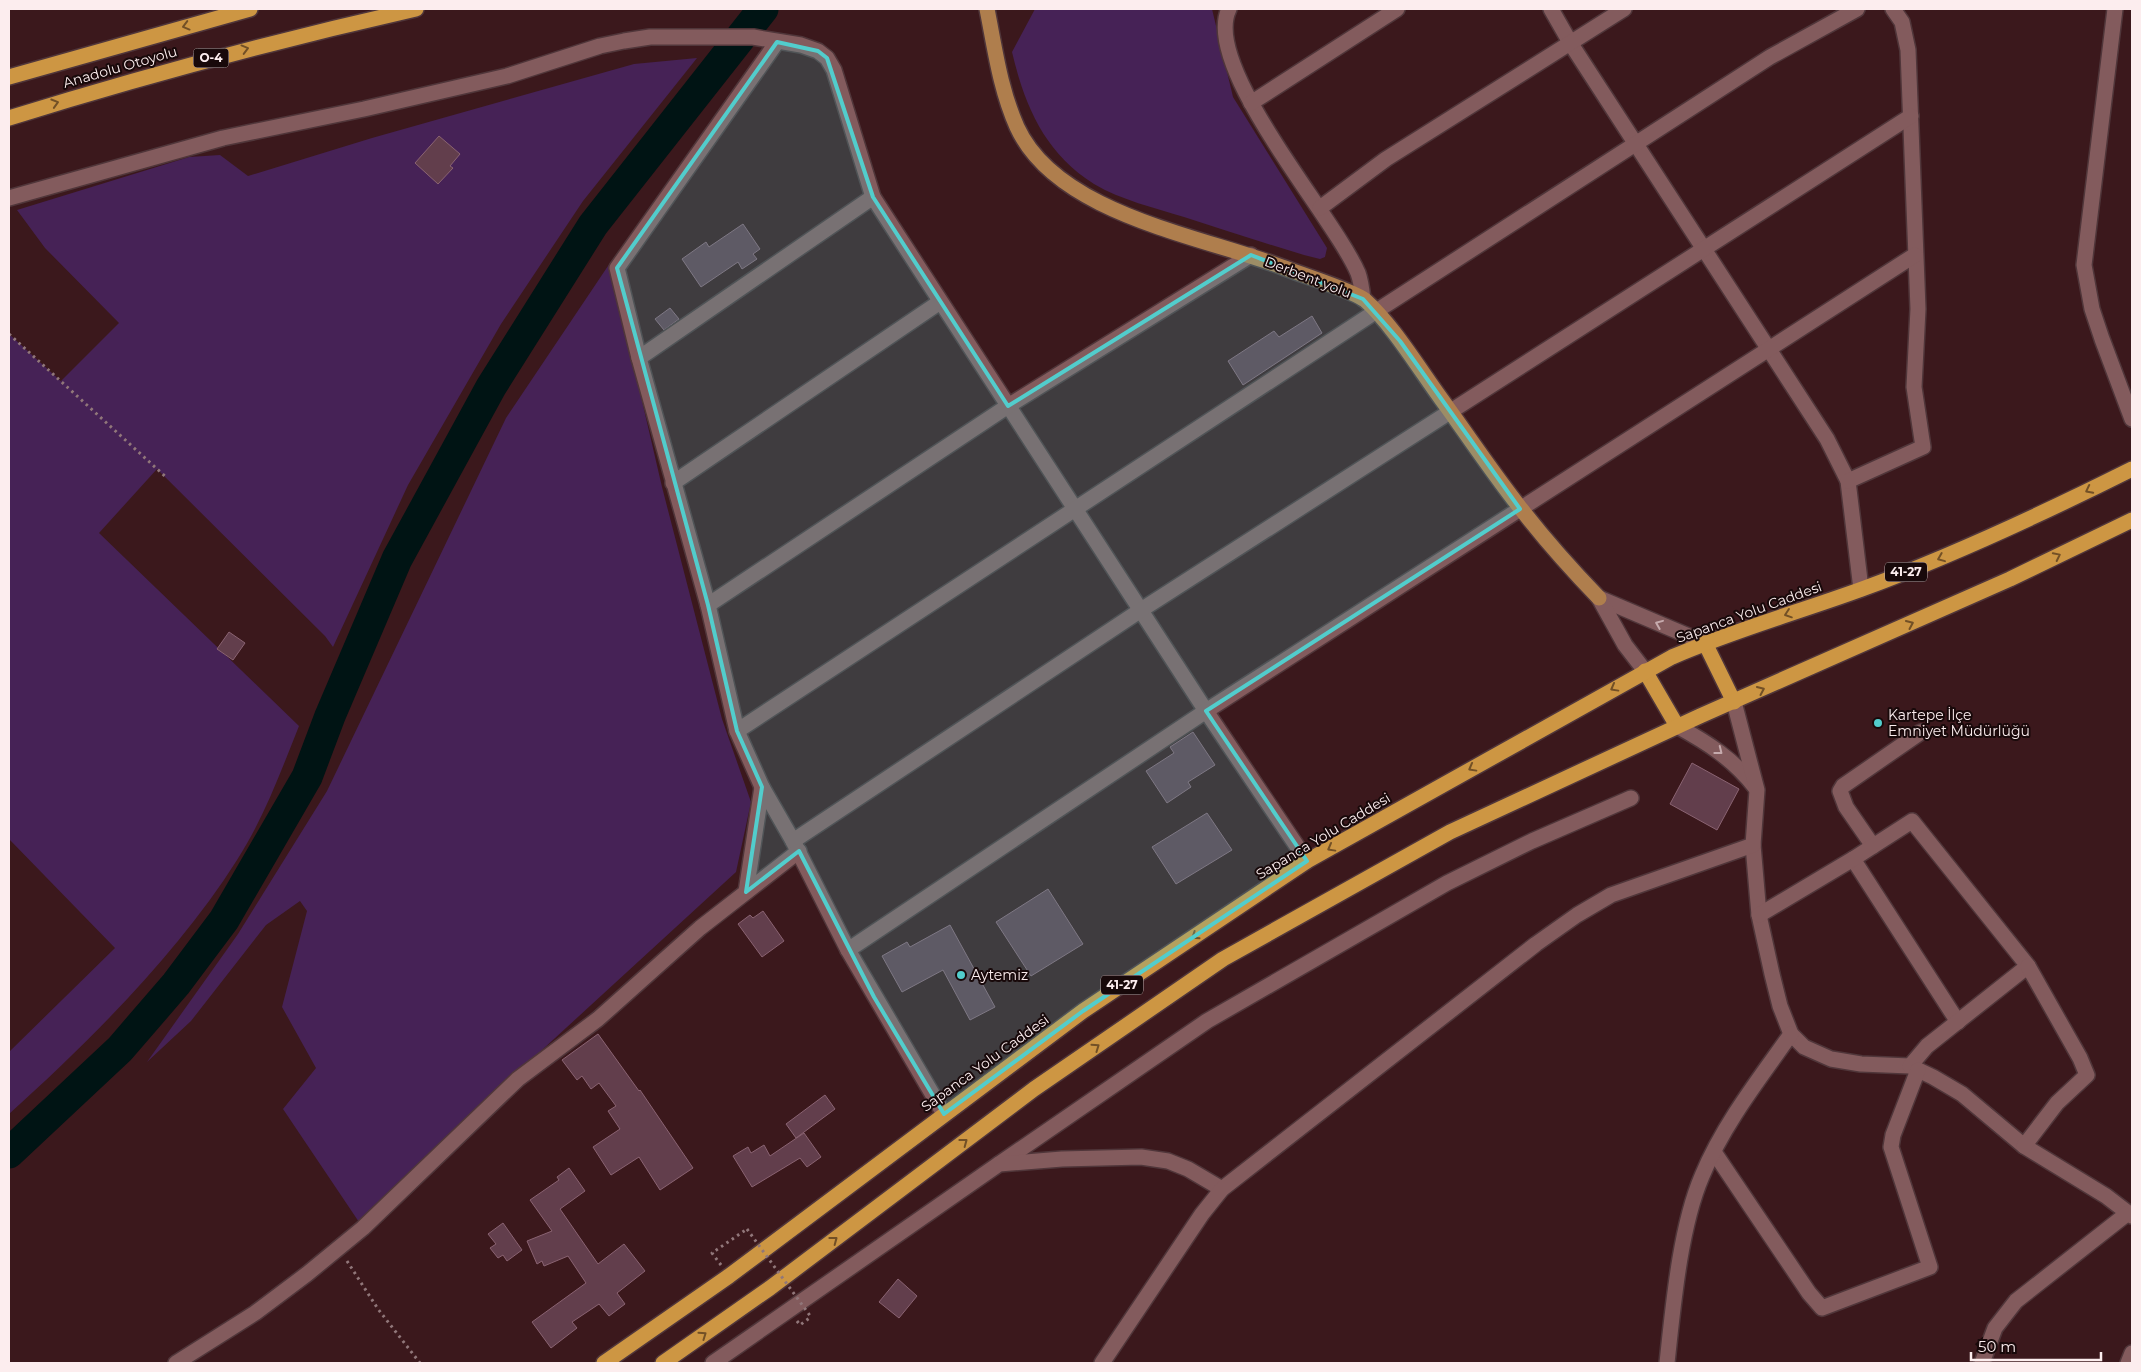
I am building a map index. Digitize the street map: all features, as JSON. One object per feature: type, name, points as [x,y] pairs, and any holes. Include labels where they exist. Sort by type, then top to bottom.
[{"type":"highway","name":"Anadolu Otoyolu","points":[[9,77],[250,9]]},
{"type":"highway","name":"Anadolu Otoyolu","points":[[9,118],[143,76],[302,34],[416,9]]},
{"type":"highway","name":"Sapanca Yolu Caddesi","points":[[604,1363],[729,1276],[1083,1011],[1307,861],[1645,671],[1705,642],[1861,589],[2000,533],[2132,469]]},
{"type":"highway","points":[[663,1363],[770,1288],[1034,1090],[1223,960],[1450,832],[1677,726],[2010,579],[2132,520]]},
{"type":"highway","points":[[1705,642],[1734,702]]},
{"type":"highway","points":[[1645,671],[1677,726]]},
{"type":"main road","name":"Derbent yolu","points":[[987,9],[1002,85],[1018,128],[1029,149],[1044,166],[1066,184],[1094,200],[1141,220],[1252,255],[1363,299],[1400,342],[1520,509],[1562,558],[1600,598]]},
{"type":"street","points":[[1229,9],[1226,28],[1228,52],[1251,103],[1320,208],[1358,273],[1363,299]]},
{"type":"street","points":[[1251,103],[1397,9]]},
{"type":"street","points":[[1551,9],[1571,44],[1635,144],[1827,439],[1848,481],[1861,589]]},
{"type":"street","points":[[1320,208],[1386,159],[1624,9]]},
{"type":"street","points":[[737,731],[1074,508],[1770,56],[1857,9]]},
{"type":"street","points":[[1848,481],[1923,447],[1914,387],[1917,373],[1918,309],[1914,255],[1911,116],[1906,35],[1902,22],[1893,9]]},
{"type":"street","points":[[2115,9],[2084,265],[2092,309],[2132,419]]},
{"type":"street","points":[[9,198],[223,138],[364,109],[507,76],[600,46],[650,37],[753,37],[818,50],[827,58],[834,70],[873,197],[1206,712],[1307,861]]},
{"type":"street","points":[[777,42],[617,268],[672,483],[708,605],[737,731],[762,787],[796,846],[848,950],[944,1114]]},
{"type":"street","points":[[176,1363],[255,1314],[339,1248],[518,1079],[598,1019],[700,928],[746,892],[796,846],[1141,610],[1702,248],[1911,116]]},
{"type":"street","points":[[639,358],[873,197]]},
{"type":"street","points":[[708,605],[1008,406],[1252,255]]},
{"type":"street","points":[[848,950],[1206,712],[1914,255]]},
{"type":"street","points":[[672,483],[940,302]]},
{"type":"street","points":[[1600,598],[1705,642]]},
{"type":"street","points":[[1600,598],[1625,645],[1645,671]]},
{"type":"street","points":[[1734,702],[1758,790],[1753,845],[1759,915],[1780,1006],[1791,1034],[1804,1047],[1831,1059],[1861,1064],[1914,1068],[1962,1094],[2024,1146],[2106,1196],[2130,1214],[2016,1301],[1995,1328],[1982,1363]]},
{"type":"street","points":[[1677,726],[1709,743],[1722,753],[1740,768],[1758,790]]},
{"type":"street","points":[[1873,846],[1846,807],[1840,791],[1843,786],[1921,732]]},
{"type":"street","points":[[746,892],[762,787]]},
{"type":"street","points":[[713,1363],[1207,1021],[1447,883],[1532,841],[1632,798]]},
{"type":"street","points":[[1759,915],[1912,821],[2028,966],[2080,1058],[2087,1075],[2057,1104],[2024,1146]]},
{"type":"street","points":[[1102,1363],[1202,1214],[1222,1189],[1536,944],[1577,915],[1611,895],[1753,845]]},
{"type":"street","points":[[1853,859],[1958,1022]]},
{"type":"street","points":[[1714,1152],[1809,1293],[1822,1308],[1930,1267],[1891,1146],[1914,1068],[1927,1046],[2028,966]]},
{"type":"street","points":[[1667,1363],[1678,1275],[1690,1211],[1702,1175],[1746,1097],[1791,1034]]},
{"type":"street","points":[[999,1164],[1062,1159],[1141,1157],[1168,1161],[1188,1169],[1222,1189]]},
{"type":"street","points":[[2128,1363],[2132,1352]]},
{"type":"path","points":[[9,334],[167,478]]},
{"type":"path","points":[[712,1253],[747,1229],[812,1317],[800,1326]]},
{"type":"path","points":[[339,1248],[378,1309],[420,1363]]},
{"type":"highlighted area","points":[[777,42],[818,51],[827,58],[873,197],[1008,406],[1251,255],[1363,299],[1400,341],[1520,509],[1206,711],[1307,861],[1083,1011],[944,1114],[874,997],[799,851],[746,892],[762,787],[737,731],[708,605],[617,268]]},
{"type":"shaded area","points":[[1035,9],[1212,9],[1233,97],[1327,248],[1325,257],[1320,259],[1304,255],[1138,203],[1104,190],[1077,172],[1062,158],[1040,127],[1023,91],[1017,72],[1012,52]]},
{"type":"shaded area","points":[[697,58],[583,201],[501,324],[408,485],[333,647],[325,636],[157,469],[99,533],[299,726],[256,828],[214,894],[161,962],[132,994],[71,1056],[9,1114],[9,1052],[115,948],[9,839],[9,334],[64,384],[61,381],[119,323],[45,248],[17,210],[189,157],[220,155],[248,176],[372,138],[634,64]]},
{"type":"shaded area","points":[[610,263],[662,487],[722,719],[751,802],[736,872],[530,1061],[517,1079],[363,1228],[283,1109],[316,1068],[282,1007],[307,911],[300,901],[266,925],[191,1021],[147,1062],[238,934],[327,791],[506,418]]},
{"type":"building","points":[[439,136],[460,154],[450,166],[453,168],[438,184],[415,163]]},
{"type":"building","points":[[743,224],[760,249],[753,254],[757,259],[742,269],[738,262],[701,287],[682,259],[706,242],[709,247]]},
{"type":"building","points":[[670,308],[679,319],[664,330],[655,319]]},
{"type":"building","points":[[1312,316],[1322,333],[1243,385],[1228,361],[1274,331],[1279,337]]},
{"type":"building","points":[[229,632],[245,643],[233,660],[217,649]]},
{"type":"building","points":[[1193,732],[1215,765],[1188,782],[1191,787],[1167,803],[1146,771],[1174,753],[1170,747]]},
{"type":"building","points":[[1692,763],[1739,789],[1717,830],[1670,804]]},
{"type":"building","points":[[1207,813],[1232,850],[1176,884],[1152,847]]},
{"type":"building","points":[[1048,889],[1083,944],[1031,976],[996,922]]},
{"type":"building","points":[[763,911],[784,941],[762,957],[738,924],[750,915],[753,918]]},
{"type":"building","points":[[950,925],[995,1007],[970,1020],[943,970],[902,992],[882,956],[907,942],[910,947]]},
{"type":"building","points":[[598,1034],[640,1090],[693,1168],[660,1190],[639,1157],[611,1175],[593,1147],[620,1129],[608,1111],[616,1106],[599,1083],[591,1089],[582,1076],[577,1080],[562,1060]]},
{"type":"building","points":[[825,1095],[835,1109],[796,1138],[786,1124]]},
{"type":"building","points":[[804,1133],[821,1157],[807,1167],[800,1158],[752,1187],[733,1156],[748,1147],[751,1153],[764,1145],[770,1156]]},
{"type":"building","points":[[569,1168],[585,1191],[560,1209],[598,1264],[624,1244],[645,1271],[617,1293],[625,1304],[609,1316],[599,1304],[572,1322],[577,1328],[551,1348],[532,1322],[586,1283],[568,1256],[544,1266],[542,1261],[537,1264],[527,1241],[552,1231],[530,1200],[559,1180],[557,1177]]},
{"type":"building","points":[[503,1223],[522,1250],[507,1261],[503,1255],[498,1258],[490,1248],[496,1244],[488,1234]]},
{"type":"building","points":[[898,1279],[917,1296],[899,1318],[879,1302]]},
{"type":"waterway","points":[[9,1153],[120,1049],[176,984],[224,920],[307,777],[330,716],[397,559],[491,387],[593,225],[763,9]]},
{"type":"place","name":"Kartepe İlçe Emniyet Müdürlüğü","points":[[1878,723]]},
{"type":"place","name":"Aytemiz","points":[[961,975]]}]
